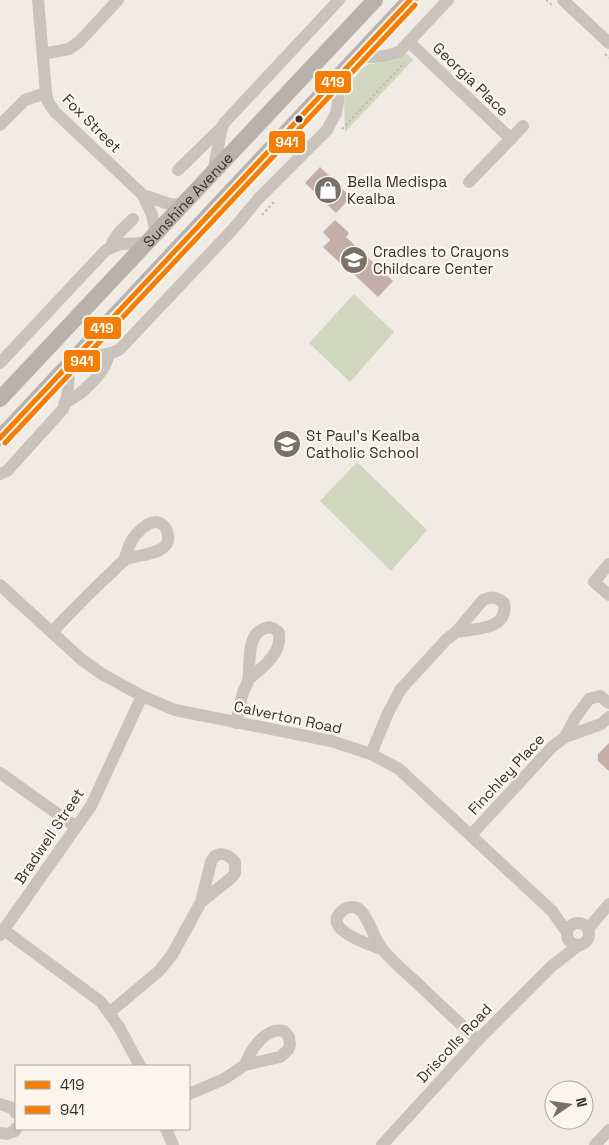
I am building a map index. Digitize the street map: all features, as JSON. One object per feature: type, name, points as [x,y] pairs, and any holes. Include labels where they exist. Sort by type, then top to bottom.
[{"type":"main road","name":"Sunshine Avenue","points":[[0,399],[375,0]]},
{"type":"main road","name":"Sunshine Avenue","points":[[0,438],[410,0]]},
{"type":"main road","points":[[312,68],[334,81]]},
{"type":"street","name":"Fox Street","points":[[38,0],[48,102],[55,112],[143,195],[152,214],[152,239]]},
{"type":"street","points":[[42,54],[69,49],[79,42],[118,0]]},
{"type":"street","points":[[178,170],[222,127],[228,118],[339,0]]},
{"type":"street","points":[[357,57],[395,54],[412,45],[448,0]]},
{"type":"street","points":[[563,0],[609,43]]},
{"type":"street","name":"Georgia Place","points":[[412,45],[511,139]]},
{"type":"street","points":[[0,475],[7,471],[59,415],[66,402],[74,359],[108,354],[120,349],[228,234],[258,198],[327,130],[336,113],[338,102],[338,90],[334,81]]},
{"type":"street","points":[[0,125],[25,100],[46,93]]},
{"type":"street","name":"Georgia Place","points":[[469,182],[523,126]]},
{"type":"street","points":[[213,172],[222,127]]},
{"type":"street","name":"Fox Street","points":[[143,195],[169,204],[183,206]]},
{"type":"street","points":[[111,247],[117,235],[133,219]]},
{"type":"street","points":[[0,363],[100,256],[111,247],[152,239]]},
{"type":"street","points":[[66,402],[77,396],[100,374],[107,364],[108,354]]},
{"type":"street","points":[[52,632],[124,560]]},
{"type":"street","points":[[609,564],[594,582],[609,595]]},
{"type":"street","name":"Calverton Road","points":[[0,585],[81,659],[102,674],[142,696],[175,710],[331,741],[372,754],[399,769],[576,932]]},
{"type":"street","points":[[372,754],[388,713],[401,689],[446,640],[456,632]]},
{"type":"street","points":[[236,723],[248,680]]},
{"type":"street","name":"Bradwell Street","points":[[2,932],[91,806],[142,696]]},
{"type":"street","name":"Finchley Place","points":[[471,835],[552,747],[565,736],[589,698],[600,696],[609,702]]},
{"type":"street","name":"Finchley Place","points":[[565,736],[601,724],[609,717]]},
{"type":"street","points":[[0,773],[76,827]]},
{"type":"street","points":[[110,1013],[159,971],[172,955],[201,902]]},
{"type":"street","name":"Driscolls Road","points":[[382,1145],[478,1040],[552,966],[576,932],[606,907]]},
{"type":"street","points":[[2,932],[102,1002],[132,1049],[140,1065]]},
{"type":"street","points":[[381,949],[478,1040]]},
{"type":"street","points":[[190,1094],[224,1079],[246,1065]]},
{"type":"street","points":[[0,1104],[12,1108],[15,1112]]},
{"type":"street","points":[[0,1133],[8,1134],[15,1130]]},
{"type":"street","points":[[166,1130],[173,1145]]},
{"type":"street","points":[[596,1145],[609,1130]]},
{"type":"path","points":[[340,131],[411,56],[412,45]]},
{"type":"path","points":[[258,220],[276,200]]},
{"type":"green space","points":[[407,54],[413,60],[345,132],[344,98],[351,82],[364,67],[370,64],[392,61]]},
{"type":"green space","points":[[354,294],[394,332],[350,382],[309,343]]},
{"type":"green space","points":[[357,462],[427,530],[391,571],[320,501]]},
{"type":"building","name":"Bella Medispa Kealba","points":[[320,167],[351,197],[336,213],[305,183]]},
{"type":"building","points":[[335,220],[349,233],[346,237],[393,281],[378,297],[323,247],[330,240],[323,232]]},
{"type":"building","points":[[609,743],[609,771],[598,761],[598,754]]},
{"type":"transit line","name":"419","points":[[0,438],[410,0]]},
{"type":"transit line","name":"941","points":[[5,443],[415,5]]},
{"type":"place","name":"Bella Medispa Kealba","points":[[328,190]]},
{"type":"place","name":"Cradles to Crayons Childcare Center","points":[[354,260]]},
{"type":"place","name":"St Paul’s Kealba Catholic School","points":[[287,444]]}]
